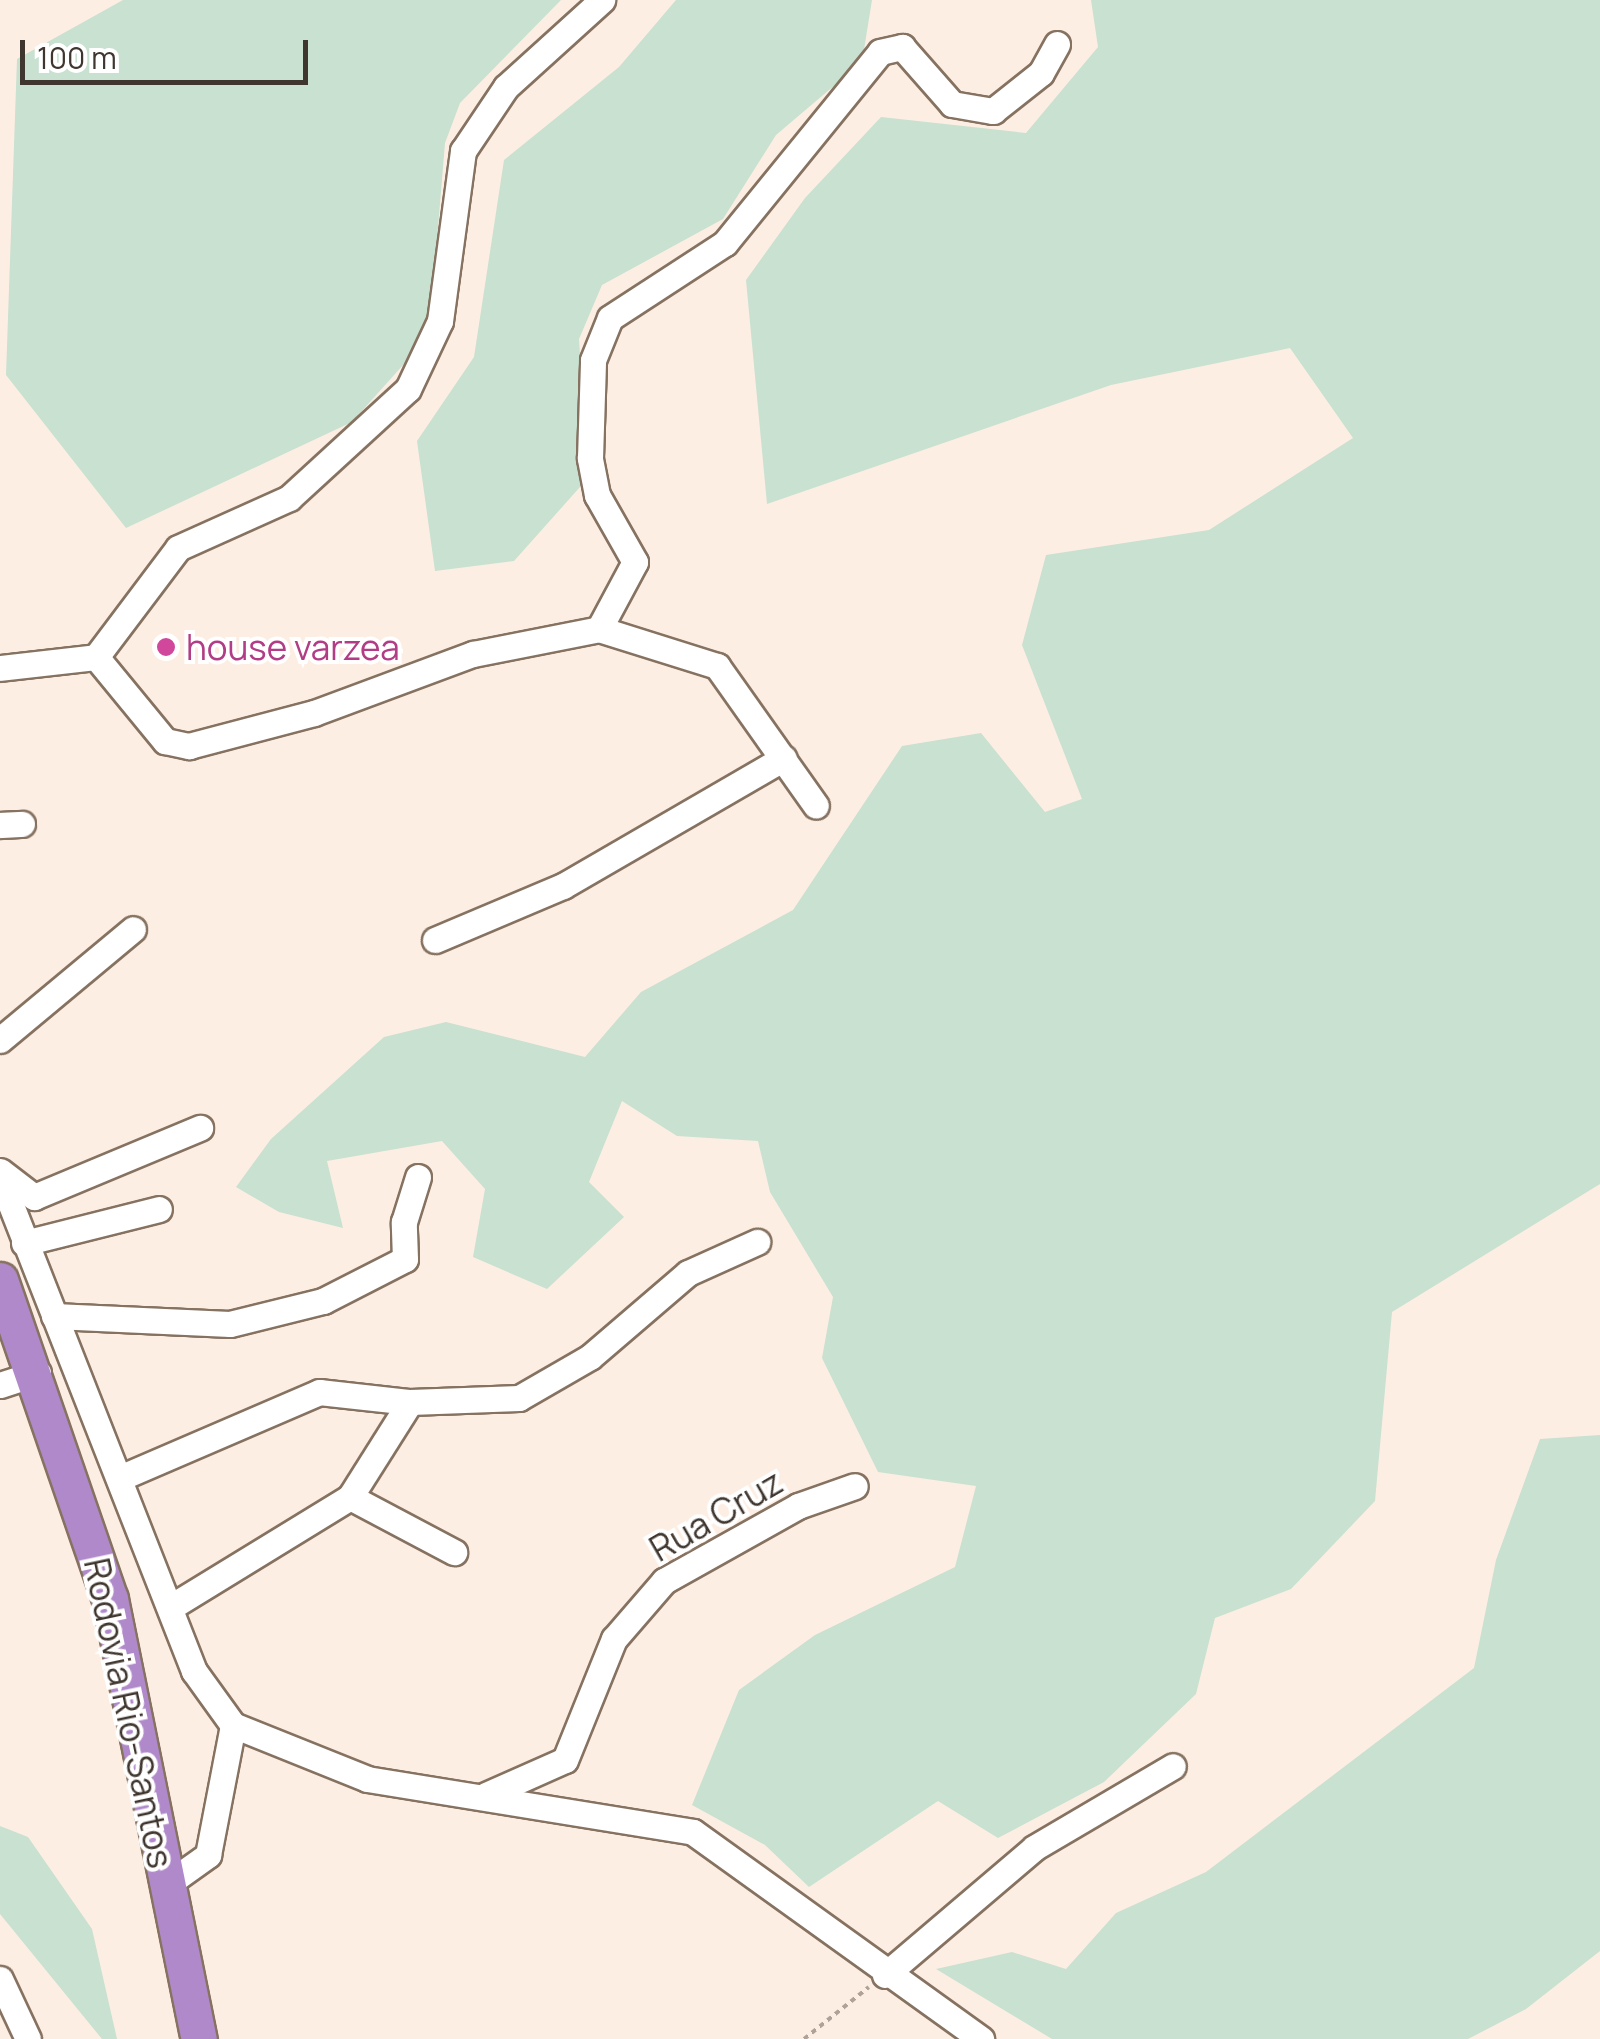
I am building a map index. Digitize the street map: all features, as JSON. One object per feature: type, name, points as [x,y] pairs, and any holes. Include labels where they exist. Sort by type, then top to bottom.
[{"type":"highway","name":"Rodovia Rio-Santos","points":[[3,1296],[38,1373],[110,1600],[199,2039]]},
{"type":"street","points":[[0,668],[96,657],[178,548],[289,498],[408,389],[440,321],[462,151],[506,86],[602,0]]},
{"type":"street","points":[[599,630],[635,562],[597,496],[590,458],[593,360],[610,318],[725,242],[880,52],[902,47],[952,104],[993,111],[1040,73],[1058,44]]},
{"type":"street","points":[[96,657],[165,740],[189,746],[314,712],[473,654],[599,630],[717,666],[816,806]]},
{"type":"street","points":[[435,940],[563,886],[784,758]]},
{"type":"street","points":[[0,1040],[133,929]]},
{"type":"street","points":[[21,1234],[34,1197],[200,1128]]},
{"type":"street","points":[[0,1174],[34,1197]]},
{"type":"street","points":[[0,1174],[54,1316],[174,1605],[201,1686],[232,1725],[367,1778],[693,1832],[884,1975],[981,2039]]},
{"type":"street","points":[[54,1316],[230,1324],[323,1302],[405,1259],[404,1222],[418,1177]]},
{"type":"street","points":[[21,1234],[159,1209]]},
{"type":"street","points":[[122,1477],[320,1392],[410,1402],[519,1398],[555,1381],[656,1294],[757,1242]]},
{"type":"street","points":[[0,1386],[38,1373]]},
{"type":"street","points":[[174,1605],[350,1497],[410,1402]]},
{"type":"street","name":"Rua Cruz","points":[[482,1796],[566,1760],[614,1640],[664,1581],[798,1506],[855,1486]]},
{"type":"street","points":[[350,1497],[454,1552]]},
{"type":"street","points":[[166,1885],[208,1855],[232,1725]]},
{"type":"street","points":[[884,1975],[1034,1848],[1173,1766]]},
{"type":"street","points":[[0,1979],[28,2039]]},
{"type":"path","points":[[804,2039],[884,1975]]},
{"type":"green space","points":[[123,0],[561,0],[460,103],[445,143],[429,336],[352,422],[126,528],[6,375],[17,59]]},
{"type":"green space","points":[[676,0],[872,0],[862,62],[776,135],[723,219],[602,285],[579,339],[588,478],[514,561],[435,571],[417,441],[474,357],[504,160],[619,67]]},
{"type":"green space","points":[[1091,0],[1600,0],[1600,1184],[1392,1312],[1375,1501],[1291,1589],[1215,1618],[1196,1694],[1104,1782],[998,1838],[938,1801],[809,1887],[765,1845],[692,1805],[739,1690],[815,1635],[955,1567],[976,1486],[878,1472],[822,1358],[833,1297],[770,1192],[758,1141],[677,1136],[622,1101],[589,1182],[624,1217],[547,1289],[473,1257],[485,1189],[442,1141],[327,1161],[343,1228],[279,1212],[236,1187],[271,1139],[384,1037],[446,1022],[585,1057],[641,992],[793,910],[902,746],[981,733],[1045,812],[1082,799],[1022,645],[1046,555],[1209,530],[1353,438],[1290,348],[1111,385],[767,504],[746,280],[805,198],[881,117],[1026,133],[1098,47]]},
{"type":"green space","points":[[1600,1435],[1600,1951],[1526,2009],[1468,2039],[1052,2039],[936,1969],[1012,1952],[1066,1969],[1116,1913],[1206,1872],[1474,1668],[1496,1560],[1540,1439]]},
{"type":"green space","points":[[0,1826],[28,1837],[92,1929],[117,2039],[102,2039],[0,1914]]},
{"type":"place","name":"house varzea","points":[[166,647]]}]
